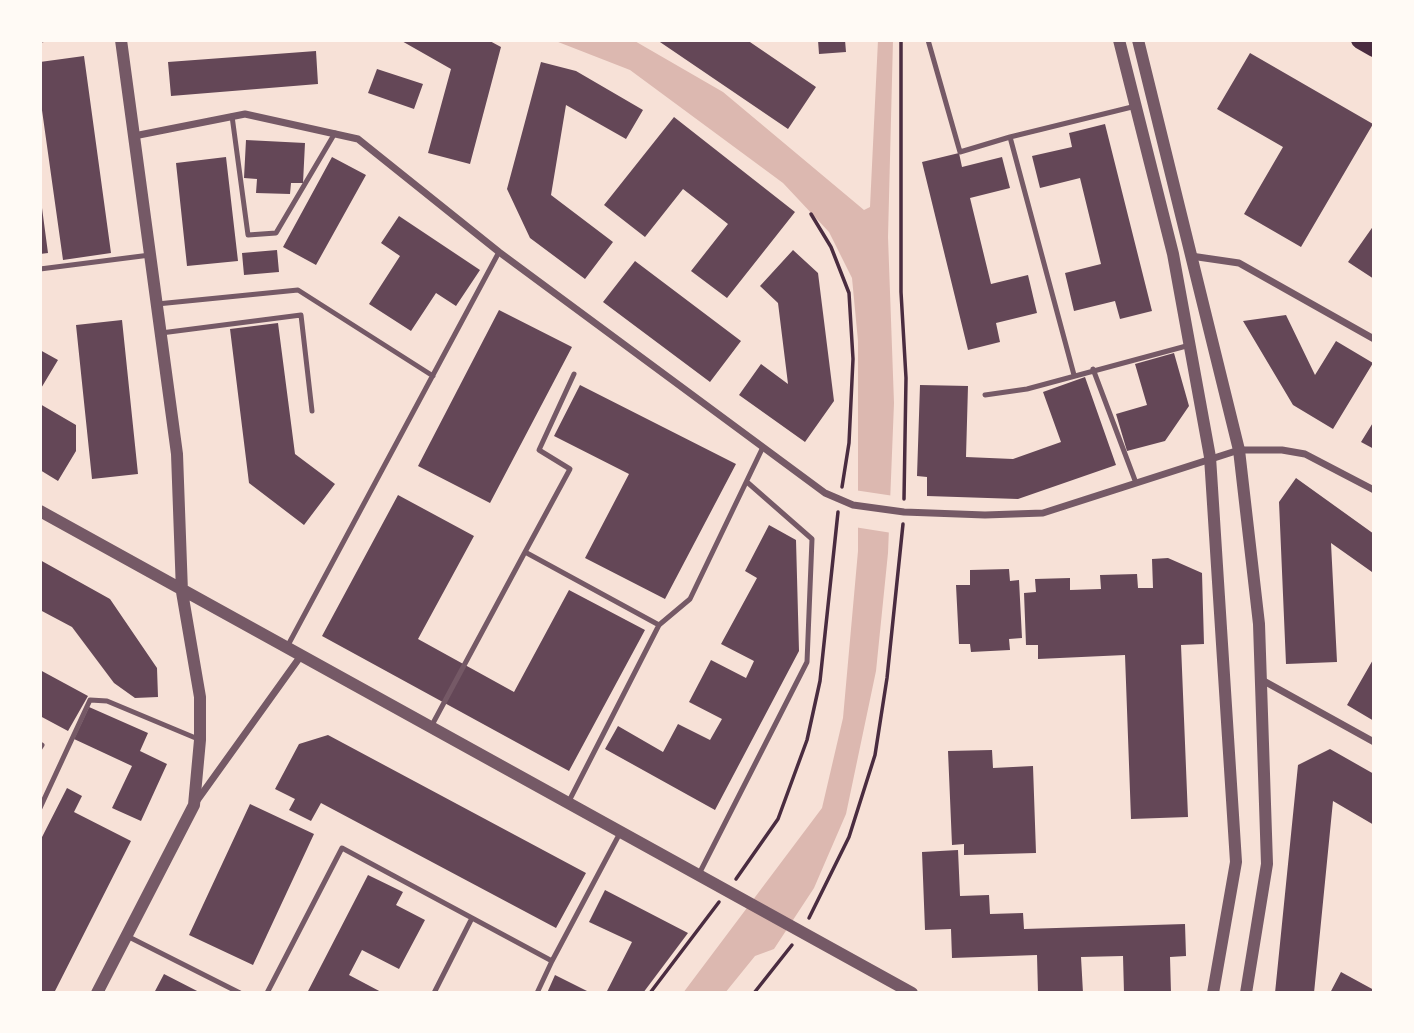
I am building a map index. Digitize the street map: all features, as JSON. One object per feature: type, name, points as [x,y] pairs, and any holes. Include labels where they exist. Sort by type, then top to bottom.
[{"type":"main road","points":[[1360,40],[1374,48]]},
{"type":"street","points":[[121,40],[177,454],[182,592],[200,698],[200,740],[194,805]]},
{"type":"street","points":[[1119,40],[1173,254],[1210,457],[1236,862],[1213,993]]},
{"type":"street","points":[[1138,40],[1239,450],[1262,680],[1267,864],[1246,993]]},
{"type":"street","points":[[134,136],[245,114],[358,139],[499,252],[764,447],[840,501],[867,509],[985,515],[1043,513],[1210,457],[1239,450],[1282,450],[1305,454],[1374,489]]},
{"type":"street","points":[[1191,256],[1239,263],[1374,338]]},
{"type":"street","points":[[40,511],[182,592],[912,993]]},
{"type":"street","points":[[97,993],[194,805],[300,657]]},
{"type":"street","points":[[1262,680],[1374,742]]},
{"type":"lane","points":[[928,40],[960,152],[1136,106]]},
{"type":"lane","points":[[232,116],[247,235],[276,233],[335,133]]},
{"type":"lane","points":[[1010,137],[1074,375]]},
{"type":"lane","points":[[286,649],[499,252]]},
{"type":"lane","points":[[40,270],[150,255]]},
{"type":"lane","points":[[157,304],[298,290],[433,376]]},
{"type":"lane","points":[[161,333],[301,315],[312,411]]},
{"type":"lane","points":[[985,395],[1027,389],[1093,369],[1190,345]]},
{"type":"lane","points":[[1093,369],[1136,483]]},
{"type":"lane","points":[[430,728],[570,469],[539,450],[574,374]]},
{"type":"lane","points":[[568,804],[659,625],[691,599],[764,447]]},
{"type":"lane","points":[[698,876],[807,662],[812,539],[747,482]]},
{"type":"lane","points":[[525,552],[659,625]]},
{"type":"lane","points":[[40,808],[90,699],[107,701],[200,740]]},
{"type":"lane","points":[[537,993],[620,833]]},
{"type":"lane","points":[[267,993],[342,848],[552,961]]},
{"type":"lane","points":[[434,993],[472,918]]},
{"type":"lane","points":[[127,936],[240,993]]},
{"type":"path","points":[[754,993],[802,932],[849,837],[875,755],[887,678],[904,512],[906,379],[901,292],[901,40]]},
{"type":"shaded area","points":[[553,40],[633,40],[723,92],[864,210],[870,207],[878,40],[893,40],[888,237],[894,403],[888,553],[876,671],[846,814],[814,888],[774,949],[755,956],[725,993],[683,993],[822,808],[843,718],[858,551],[858,341],[852,278],[829,232],[783,183],[630,70]]},
{"type":"pier","points":[[854,490],[894,496],[892,533],[854,527]]},
{"type":"building","points":[[400,40],[488,40],[501,47],[470,164],[428,153],[451,69]]},
{"type":"building","points":[[657,40],[747,40],[816,87],[788,129]]},
{"type":"building","points":[[818,40],[845,40],[846,52],[819,54]]},
{"type":"building","points":[[316,51],[318,84],[171,96],[168,62]]},
{"type":"building","points":[[1250,53],[1373,124],[1301,247],[1244,214],[1283,147],[1217,109]]},
{"type":"building","points":[[84,56],[111,253],[63,260],[40,96],[40,62]]},
{"type":"building","points":[[541,62],[576,71],[643,110],[626,139],[566,105],[551,195],[613,242],[585,279],[530,238],[507,189]]},
{"type":"building","points":[[377,69],[423,84],[414,109],[368,93]]},
{"type":"building","points":[[674,117],[795,212],[727,298],[691,271],[728,224],[683,189],[645,237],[604,205]]},
{"type":"building","points":[[1105,124],[1152,311],[1120,319],[1115,301],[1074,311],[1065,273],[1101,264],[1080,178],[1040,188],[1032,156],[1072,147],[1069,133]]},
{"type":"building","points":[[246,140],[305,143],[303,183],[291,183],[290,194],[256,193],[257,179],[244,178]]},
{"type":"building","points":[[959,153],[962,167],[1002,157],[1010,188],[970,198],[991,284],[1028,275],[1037,313],[996,323],[1000,342],[968,350],[922,162]]},
{"type":"building","points":[[226,157],[238,261],[187,266],[176,163]]},
{"type":"building","points":[[332,157],[366,175],[316,265],[283,247]]},
{"type":"building","points":[[42,208],[48,253],[40,254],[40,209]]},
{"type":"building","points":[[399,216],[480,270],[456,306],[436,293],[411,331],[369,304],[400,256],[381,243]]},
{"type":"building","points":[[1374,225],[1374,279],[1348,262]]},
{"type":"building","points":[[277,250],[279,272],[244,275],[242,253]]},
{"type":"building","points":[[793,250],[818,273],[834,401],[805,442],[739,395],[761,364],[788,384],[778,303],[760,286]]},
{"type":"building","points":[[635,261],[741,341],[710,382],[603,302]]},
{"type":"building","points":[[499,310],[572,347],[490,503],[418,466]]},
{"type":"building","points":[[1286,315],[1315,375],[1336,341],[1373,363],[1333,429],[1293,405],[1243,321]]},
{"type":"building","points":[[122,320],[138,474],[92,479],[76,325]]},
{"type":"building","points":[[278,323],[295,454],[335,484],[304,525],[249,483],[230,329]]},
{"type":"building","points":[[40,350],[58,360],[40,390]]},
{"type":"building","points":[[1174,353],[1189,406],[1165,441],[1127,451],[1116,414],[1147,405],[1135,364]]},
{"type":"building","points":[[1085,377],[1116,465],[1018,499],[927,496],[927,477],[917,476],[920,385],[968,386],[966,457],[1013,459],[1061,442],[1043,392]]},
{"type":"building","points":[[580,385],[736,464],[665,599],[585,558],[629,474],[554,436]]},
{"type":"building","points":[[40,404],[76,425],[76,451],[58,481],[40,470]]},
{"type":"building","points":[[1374,421],[1374,449],[1361,442]]},
{"type":"building","points":[[1296,478],[1374,534],[1372,572],[1331,543],[1337,662],[1286,664],[1279,502]]},
{"type":"building","points":[[398,495],[474,536],[418,639],[514,692],[569,590],[645,630],[569,771],[322,636]]},
{"type":"building","points":[[769,525],[796,540],[799,651],[715,810],[605,749],[618,726],[663,752],[678,724],[710,740],[722,719],[689,702],[711,660],[746,678],[754,661],[721,644],[757,578],[745,571]]},
{"type":"building","points":[[1168,558],[1202,573],[1204,644],[1181,645],[1188,817],[1131,819],[1125,655],[1038,659],[1038,645],[1026,645],[1024,593],[1036,592],[1035,579],[1070,578],[1070,590],[1101,589],[1100,575],[1137,574],[1138,588],[1153,588],[1152,559]]},
{"type":"building","points":[[40,560],[110,599],[157,668],[158,697],[135,698],[114,683],[72,627],[40,610]]},
{"type":"building","points":[[1009,569],[1010,581],[1019,580],[1022,638],[1009,639],[1010,650],[971,652],[970,644],[959,644],[956,585],[970,585],[970,570]]},
{"type":"building","points":[[1374,658],[1374,721],[1347,705]]},
{"type":"building","points":[[40,670],[88,696],[68,731],[40,716]]},
{"type":"building","points":[[89,707],[148,733],[140,751],[167,764],[141,821],[112,808],[132,766],[74,739]]},
{"type":"building","points":[[328,735],[586,873],[556,928],[321,803],[311,821],[289,810],[295,799],[275,789],[299,744]]},
{"type":"building","points":[[1330,749],[1374,774],[1374,825],[1333,801],[1314,993],[1275,993],[1298,765]]},
{"type":"building","points":[[992,750],[993,768],[1033,766],[1036,853],[964,855],[964,844],[952,845],[948,751]]},
{"type":"building","points":[[67,788],[82,796],[74,812],[131,841],[54,993],[40,993],[40,841]]},
{"type":"building","points":[[250,804],[314,834],[253,965],[189,935]]},
{"type":"building","points":[[958,850],[960,896],[989,895],[990,914],[1023,913],[1024,929],[1185,924],[1186,956],[1170,957],[1171,993],[1124,993],[1123,956],[1081,957],[1083,993],[1038,993],[1037,955],[952,958],[951,929],[925,930],[922,852]]},
{"type":"building","points":[[368,875],[403,892],[396,905],[425,920],[399,969],[362,950],[349,975],[383,993],[307,993]]},
{"type":"building","points":[[605,890],[688,933],[643,993],[606,993],[632,942],[589,922]]},
{"type":"building","points":[[1341,972],[1374,990],[1374,993],[1330,993]]},
{"type":"building","points":[[164,974],[201,993],[154,993]]},
{"type":"building","points":[[555,975],[591,993],[547,993]]}]
